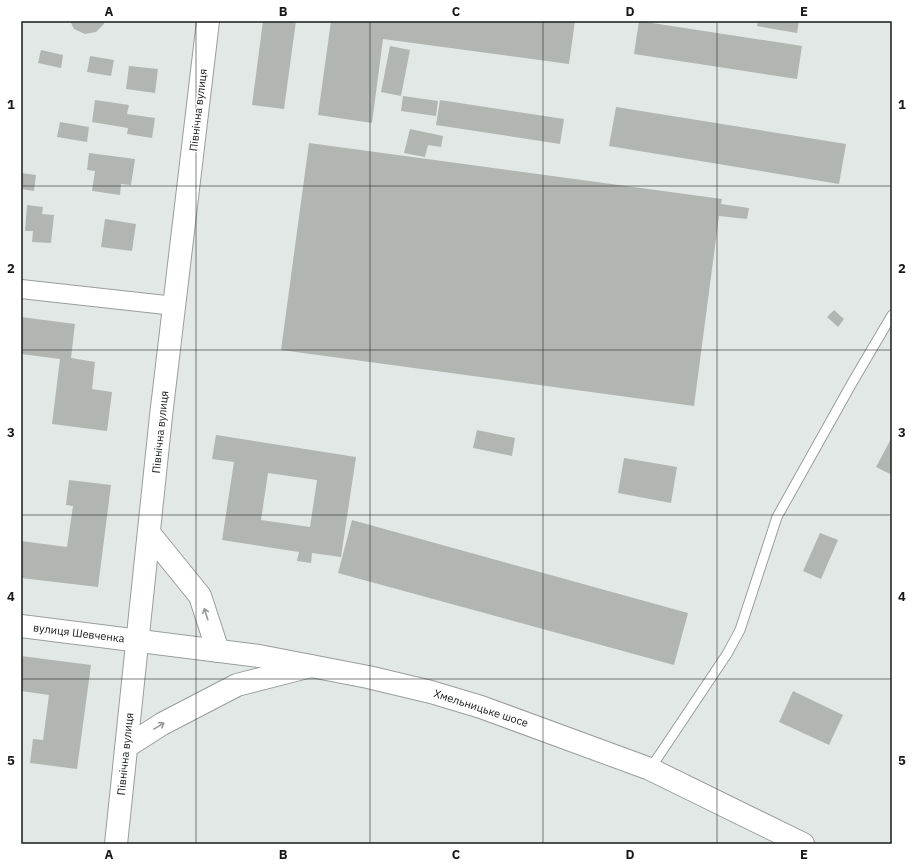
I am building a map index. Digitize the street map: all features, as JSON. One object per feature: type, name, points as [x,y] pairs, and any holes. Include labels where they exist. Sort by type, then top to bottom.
[{"type":"main road","name":"Північна вулиця","points":[[116,844],[137,640],[208,21]]},
{"type":"main road","points":[[149,533],[200,596],[218,651]]},
{"type":"main road","name":"вулиця Шевченка","points":[[21,626],[137,640]]},
{"type":"main road","name":"Хмельницьке шосе","points":[[137,640],[259,656],[368,677],[431,692],[481,707],[650,769],[803,844]]},
{"type":"main road","points":[[126,747],[167,721],[237,685],[311,666]]},
{"type":"street","points":[[21,289],[175,306]]},
{"type":"lane","points":[[650,769],[727,654],[740,630],[777,517],[892,315]]},
{"type":"building","points":[[70,21],[104,21],[104,24],[96,32],[85,34],[74,29]]},
{"type":"building","points":[[263,21],[296,21],[284,109],[252,105]]},
{"type":"building","points":[[331,21],[575,21],[569,64],[383,39],[372,123],[318,115]]},
{"type":"building","points":[[639,21],[802,46],[797,79],[634,54]]},
{"type":"building","points":[[758,21],[799,21],[797,33],[757,26]]},
{"type":"building","points":[[390,46],[410,50],[401,96],[381,92]]},
{"type":"building","points":[[41,50],[63,55],[61,68],[38,63]]},
{"type":"building","points":[[90,56],[114,60],[111,76],[87,72]]},
{"type":"building","points":[[129,66],[158,69],[155,93],[126,89]]},
{"type":"building","points":[[403,96],[438,101],[436,116],[401,111]]},
{"type":"building","points":[[95,100],[129,105],[127,114],[155,118],[152,138],[127,134],[128,128],[92,122]]},
{"type":"building","points":[[440,100],[564,119],[560,144],[436,125]]},
{"type":"building","points":[[616,107],[846,144],[839,184],[609,146]]},
{"type":"building","points":[[60,122],[89,127],[87,142],[57,137]]},
{"type":"building","points":[[410,129],[443,136],[441,147],[428,145],[425,157],[404,153]]},
{"type":"building","points":[[309,143],[722,199],[721,204],[749,208],[747,219],[719,216],[694,406],[281,350]]},
{"type":"building","points":[[89,153],[135,159],[131,185],[121,184],[120,195],[92,191],[95,171],[87,170]]},
{"type":"building","points":[[21,173],[36,175],[34,191],[21,189]]},
{"type":"building","points":[[27,205],[43,207],[42,214],[54,215],[51,243],[32,242],[33,231],[25,231]]},
{"type":"building","points":[[105,219],[136,224],[132,251],[101,247]]},
{"type":"building","points":[[834,310],[844,319],[838,327],[827,317]]},
{"type":"building","points":[[21,317],[75,324],[71,358],[95,362],[92,389],[112,392],[107,431],[52,424],[60,359],[21,354]]},
{"type":"building","points":[[477,430],[515,438],[512,456],[473,448]]},
{"type":"building","points":[[216,435],[356,457],[341,557],[312,553],[311,563],[297,561],[299,552],[222,540],[234,462],[212,459]],"holes":[[[268,473],[317,480],[310,527],[261,520]]]},
{"type":"building","points":[[892,437],[892,475],[876,467]]},
{"type":"building","points":[[624,458],[677,467],[671,503],[618,493]]},
{"type":"building","points":[[69,480],[111,485],[98,587],[21,578],[21,541],[67,547],[73,506],[66,505]]},
{"type":"building","points":[[352,520],[688,613],[674,665],[338,573]]},
{"type":"building","points":[[820,533],[838,540],[821,579],[803,571]]},
{"type":"building","points":[[21,656],[91,665],[77,769],[30,763],[33,739],[43,740],[49,695],[21,691]]},
{"type":"building","points":[[793,691],[843,715],[829,745],[779,722]]}]
